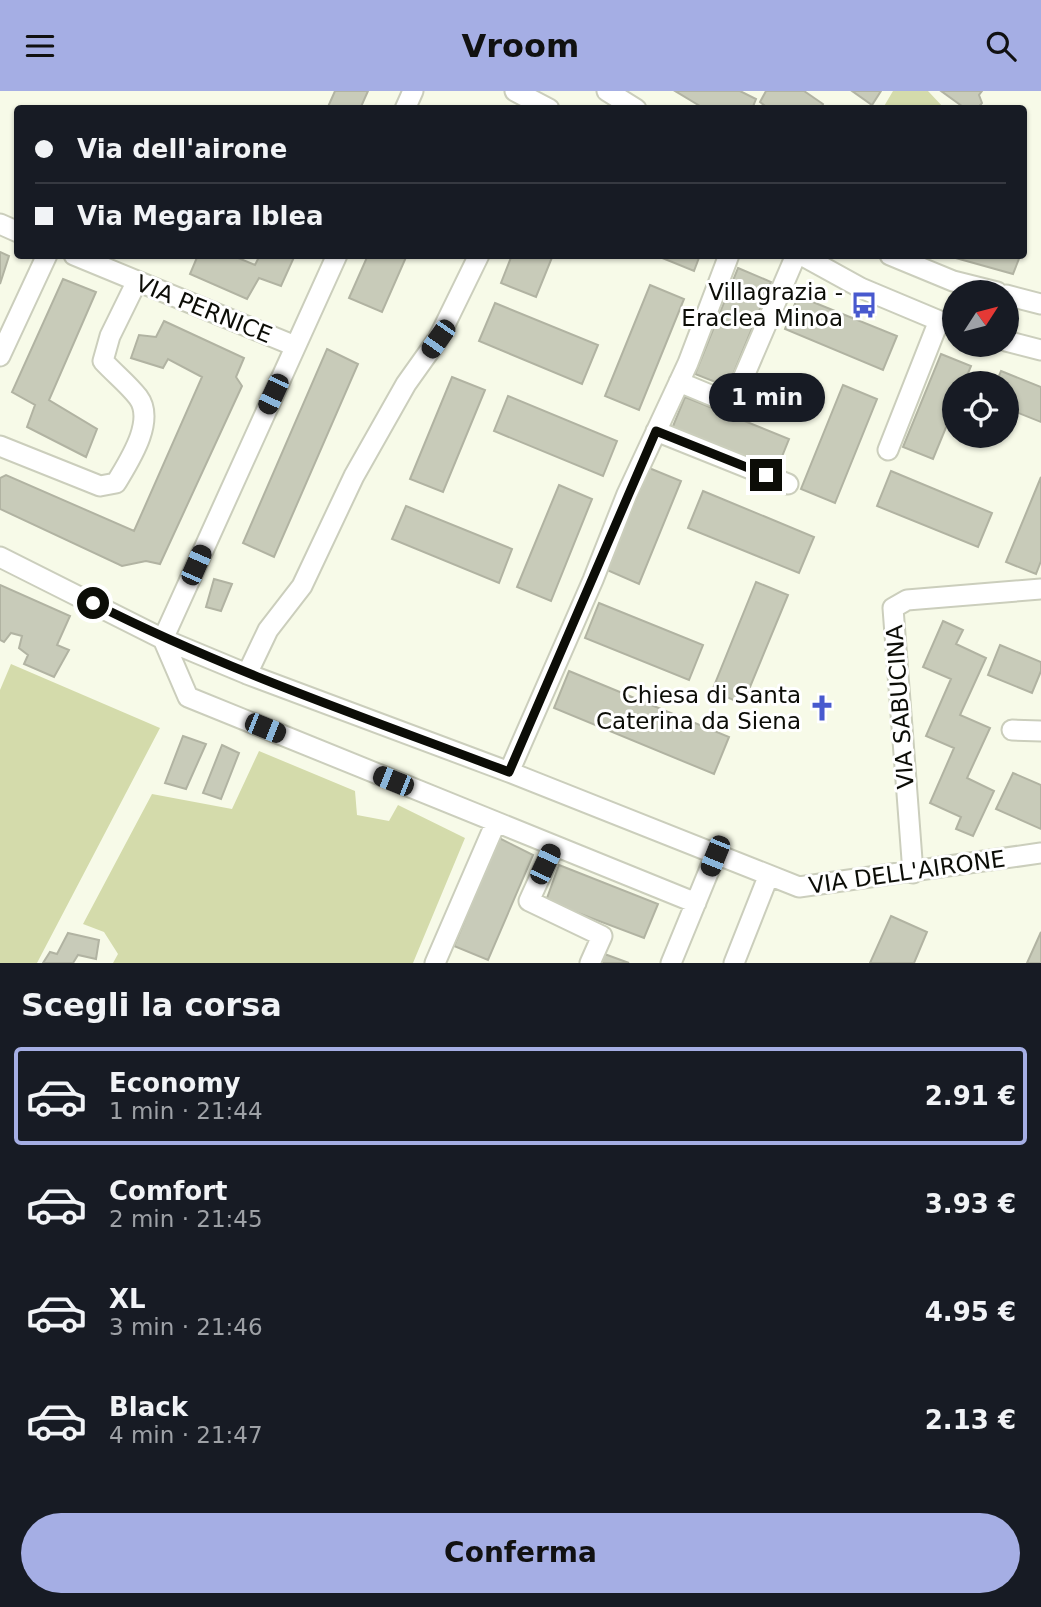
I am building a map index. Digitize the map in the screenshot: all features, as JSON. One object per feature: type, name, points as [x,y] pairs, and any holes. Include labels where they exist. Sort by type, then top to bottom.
[{"type":"street","points":[[515,91],[541,105]]},
{"type":"street","points":[[607,91],[630,105]]},
{"type":"street","points":[[0,356],[45,259]]},
{"type":"street","name":"VIA PERNICE","points":[[84,259],[295,346]]},
{"type":"street","points":[[335,259],[163,639],[188,697],[696,903]]},
{"type":"street","points":[[247,674],[268,630],[302,586],[355,476],[406,384],[438,339],[477,259]]},
{"type":"street","points":[[509,772],[679,382],[727,259]]},
{"type":"street","points":[[679,382],[732,404],[796,259]]},
{"type":"street","points":[[806,259],[861,288],[942,323]]},
{"type":"street","points":[[900,259],[951,280]]},
{"type":"street","points":[[0,446],[100,486],[116,483],[133,454],[145,416],[139,398],[103,361],[110,336],[137,281]]},
{"type":"street","points":[[1019,298],[1041,304]]},
{"type":"street","points":[[888,450],[942,334]]},
{"type":"street","points":[[1019,344],[1041,350]]},
{"type":"street","points":[[656,431],[788,484]]},
{"type":"street","name":"VIA DELL'AIRONE","points":[[0,557],[163,639],[247,674],[509,772],[715,856],[799,887],[1041,853]]},
{"type":"street","name":"VIA SABUCINA","points":[[913,873],[893,608],[907,600],[1041,589]]},
{"type":"street","points":[[1012,730],[1041,731]]},
{"type":"street","points":[[435,963],[496,823]]},
{"type":"street","points":[[554,846],[529,901],[602,936],[590,963]]},
{"type":"street","points":[[671,963],[715,856]]},
{"type":"street","points":[[734,963],[768,877]]},
{"type":"green space","points":[[893,91],[928,91],[941,105],[885,105]]},
{"type":"green space","points":[[11,664],[160,728],[37,963],[0,963],[0,690]]},
{"type":"green space","points":[[259,751],[355,791],[357,815],[389,821],[398,805],[465,838],[413,963],[113,963],[118,954],[104,932],[83,924],[152,794],[232,809]]},
{"type":"building","points":[[335,91],[368,91],[362,105],[329,105]]},
{"type":"building","points":[[675,91],[740,91],[756,99],[754,105],[698,105]]},
{"type":"building","points":[[766,91],[804,91],[823,104],[764,105],[760,102]]},
{"type":"building","points":[[852,91],[881,91],[872,105]]},
{"type":"building","points":[[941,91],[982,91],[979,95],[980,105],[960,105]]},
{"type":"building","points":[[0,252],[9,256],[0,284]]},
{"type":"building","points":[[196,259],[241,259],[255,265],[258,259],[293,259],[281,286],[259,278],[247,299],[190,274]]},
{"type":"building","points":[[366,259],[405,259],[382,312],[349,298]]},
{"type":"building","points":[[510,259],[551,259],[536,297],[501,283]]},
{"type":"building","points":[[665,259],[698,259],[694,271]]},
{"type":"building","points":[[959,259],[1019,259],[1013,274]]},
{"type":"building","points":[[738,268],[771,282],[728,387],[695,374]]},
{"type":"building","points":[[63,279],[96,292],[49,400],[97,429],[86,457],[27,427],[35,405],[12,392]]},
{"type":"building","points":[[650,285],[684,299],[639,410],[605,396]]},
{"type":"building","points":[[798,296],[897,336],[883,370],[785,329]]},
{"type":"building","points":[[495,303],[598,345],[582,384],[479,341]]},
{"type":"building","points":[[164,321],[244,358],[236,377],[242,386],[160,564],[146,561],[122,566],[0,509],[0,478],[6,475],[134,531],[202,377],[168,359],[163,368],[131,358],[139,335],[156,337]]},
{"type":"building","points":[[327,349],[358,364],[274,557],[243,543]]},
{"type":"building","points":[[941,354],[942,357],[971,366],[969,371],[942,371],[942,437],[933,459],[903,447]]},
{"type":"building","points":[[452,377],[485,390],[443,492],[410,479]]},
{"type":"building","points":[[1019,378],[1041,387],[1041,422],[1019,413]]},
{"type":"building","points":[[843,385],[877,399],[835,503],[801,489]]},
{"type":"building","points":[[508,396],[617,441],[603,476],[494,431]]},
{"type":"building","points":[[685,397],[789,439],[775,474],[671,431]]},
{"type":"building","points":[[649,468],[681,481],[639,584],[607,570]]},
{"type":"building","points":[[891,471],[992,513],[978,547],[877,506]]},
{"type":"building","points":[[1041,477],[1041,561],[1036,574],[1006,562]]},
{"type":"building","points":[[559,485],[592,499],[551,601],[517,587]]},
{"type":"building","points":[[703,491],[814,537],[799,573],[688,528]]},
{"type":"building","points":[[406,506],[512,549],[499,583],[392,539]]},
{"type":"building","points":[[214,579],[232,584],[221,611],[206,607]]},
{"type":"building","points":[[756,582],[788,595],[743,704],[712,691]]},
{"type":"building","points":[[0,585],[70,616],[57,645],[69,650],[54,677],[24,664],[28,655],[19,648],[22,636],[11,633],[4,642],[0,640]]},
{"type":"building","points":[[599,603],[703,645],[689,680],[585,638]]},
{"type":"building","points":[[943,621],[963,630],[956,644],[986,658],[960,715],[990,728],[967,778],[994,791],[973,836],[956,829],[961,817],[930,803],[954,748],[926,736],[951,679],[923,667]]},
{"type":"building","points":[[1000,645],[1041,662],[1041,671],[1032,693],[988,675]]},
{"type":"building","points":[[569,671],[729,737],[714,774],[554,708]]},
{"type":"building","points":[[183,736],[206,744],[186,789],[165,783]]},
{"type":"building","points":[[222,745],[239,753],[221,799],[203,793]]},
{"type":"building","points":[[1013,773],[1041,785],[1041,829],[996,809]]},
{"type":"building","points":[[499,838],[533,855],[488,960],[454,946]]},
{"type":"building","points":[[559,865],[658,904],[644,938],[546,901]]},
{"type":"building","points":[[891,916],[927,932],[914,963],[870,963]]},
{"type":"building","points":[[1041,932],[1041,963],[1027,963]]},
{"type":"building","points":[[68,933],[99,940],[96,959],[78,955],[73,963],[43,963],[50,952],[57,954]]},
{"type":"building","points":[[599,952],[629,963],[594,963]]},
{"type":"place","name":"Villagrazia - Eraclea Minoa","points":[[864,305]]},
{"type":"place","name":"Chiesa di Santa Caterina da Siena","points":[[822,708]]},
{"type":"route","points":[[93,603],[163,639],[247,674],[509,772],[656,431],[766,475]]}]
